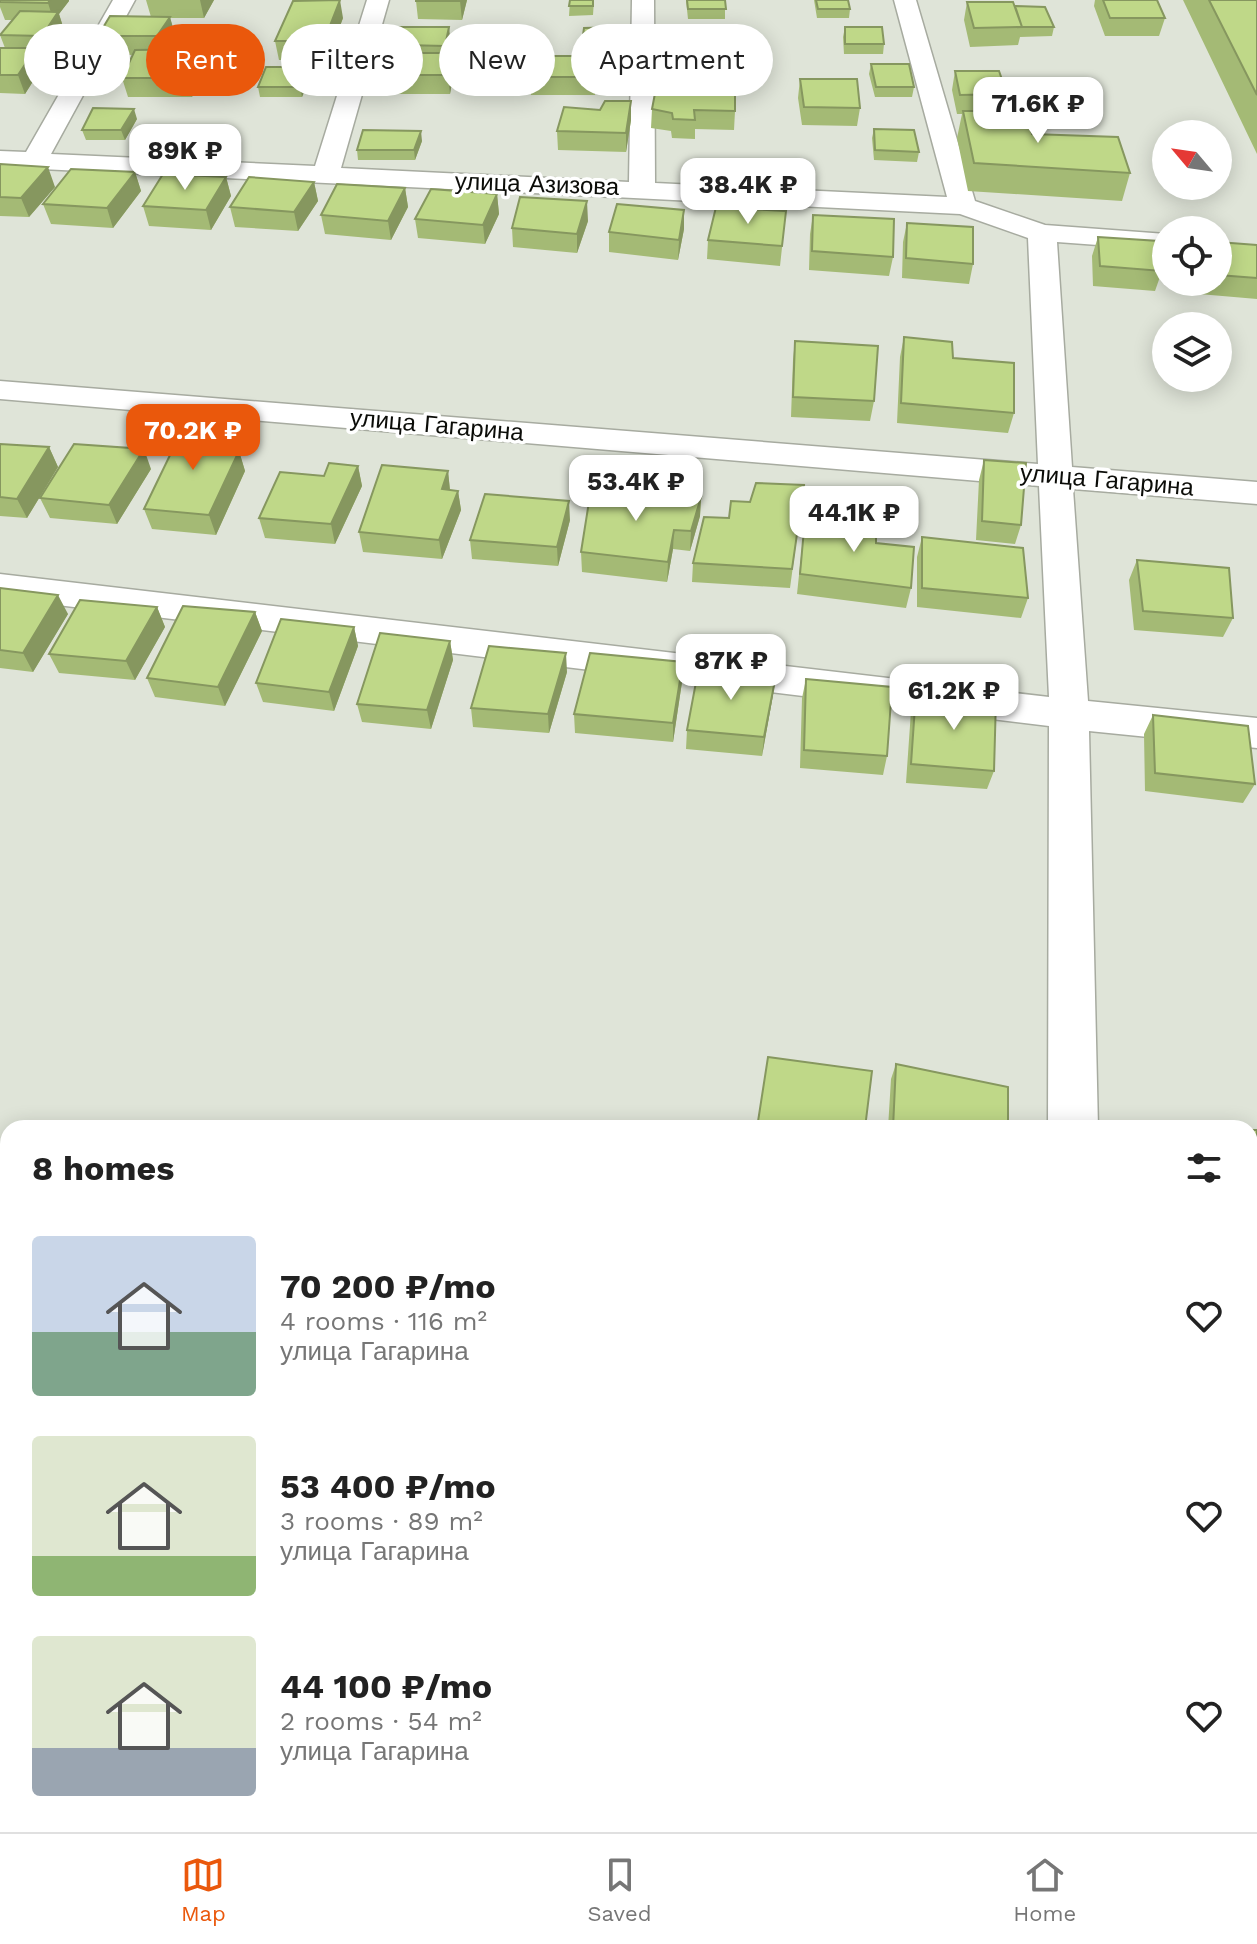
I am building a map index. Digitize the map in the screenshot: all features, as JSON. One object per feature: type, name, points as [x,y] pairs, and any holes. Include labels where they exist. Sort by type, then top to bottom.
[{"type":"street","points":[[35,160],[124,0]]},
{"type":"street","points":[[325,176],[378,0]]},
{"type":"street","points":[[642,188],[643,0]]},
{"type":"street","points":[[905,0],[963,206]]},
{"type":"street","name":"улица Азизова","points":[[0,159],[963,206],[1042,233],[1152,241]]},
{"type":"street","points":[[1042,233],[1069,714],[1073,1120]]},
{"type":"street","name":"улица Гагарина","points":[[0,390],[1257,493]]},
{"type":"street","points":[[0,586],[1069,714],[1257,733]]},
{"type":"building","points":[[0,0],[50,0],[48,3]]},
{"type":"building","points":[[340,0],[331,24],[283,24],[293,1]]},
{"type":"building","points":[[416,0],[461,0],[416,1]]},
{"type":"building","points":[[570,0],[593,0],[593,6],[569,6]]},
{"type":"building","points":[[687,0],[725,0],[726,9],[688,9]]},
{"type":"building","points":[[816,0],[848,0],[850,9],[818,9]]},
{"type":"building","points":[[1103,0],[1157,0],[1165,18],[1110,18]]},
{"type":"building","points":[[1209,0],[1257,0],[1257,95]]},
{"type":"building","points":[[967,2],[1013,2],[1022,27],[974,28]]},
{"type":"building","points":[[1015,6],[1045,7],[1054,27],[1022,27]]},
{"type":"building","points":[[20,11],[58,12],[50,24],[24,24],[24,36],[0,35]]},
{"type":"building","points":[[110,16],[170,17],[165,24],[146,24],[146,36],[130,36],[130,24],[105,24]]},
{"type":"building","points":[[423,27],[439,27],[439,46],[423,45]]},
{"type":"building","points":[[845,27],[882,27],[884,44],[845,44]]},
{"type":"building","points":[[0,48],[24,48],[24,66],[18,75],[0,75]]},
{"type":"building","points":[[135,50],[146,50],[146,78],[130,78],[130,61]]},
{"type":"building","points":[[423,53],[439,53],[439,75],[423,75]]},
{"type":"building","points":[[555,56],[571,56],[571,77],[555,77]]},
{"type":"building","points":[[871,64],[909,64],[914,87],[876,87]]},
{"type":"building","points":[[281,67],[281,87],[265,87],[265,70]]},
{"type":"building","points":[[955,71],[999,71],[1007,94],[960,95]]},
{"type":"building","points":[[800,79],[857,79],[860,108],[804,107]]},
{"type":"building","points":[[1044,87],[1090,88],[1095,108],[1048,107]]},
{"type":"building","points":[[654,96],[735,96],[735,111],[694,110],[695,120],[673,119],[672,113],[652,109]]},
{"type":"building","points":[[605,101],[631,101],[626,133],[557,131],[564,107],[600,110]]},
{"type":"building","points":[[93,108],[134,109],[121,130],[82,130]]},
{"type":"building","points":[[963,111],[1027,111],[1032,134],[1118,137],[1130,173],[974,163]]},
{"type":"building","points":[[874,129],[914,130],[919,152],[875,150]]},
{"type":"building","points":[[363,130],[421,131],[414,150],[357,150]]},
{"type":"building","points":[[0,164],[48,167],[21,198],[0,197]]},
{"type":"building","points":[[71,169],[135,172],[107,208],[43,204]]},
{"type":"building","points":[[163,174],[226,177],[206,210],[143,206]]},
{"type":"building","points":[[249,177],[314,182],[294,212],[230,207]]},
{"type":"building","points":[[337,184],[405,188],[388,221],[321,215]]},
{"type":"building","points":[[431,189],[497,194],[483,225],[415,219]]},
{"type":"building","points":[[520,197],[587,201],[577,234],[512,228]]},
{"type":"building","points":[[617,204],[684,210],[679,240],[609,232]]},
{"type":"building","points":[[716,207],[786,211],[782,246],[708,240]]},
{"type":"building","points":[[813,215],[894,219],[893,257],[812,251]]},
{"type":"building","points":[[907,223],[973,227],[973,264],[906,258]]},
{"type":"building","points":[[1098,237],[1152,241],[1152,270],[1100,266]]},
{"type":"building","points":[[1232,243],[1257,245],[1257,278],[1232,276]]},
{"type":"building","points":[[904,337],[952,342],[953,358],[1014,363],[1014,413],[901,403]]},
{"type":"building","points":[[795,341],[878,346],[874,401],[793,397]]},
{"type":"building","points":[[186,422],[225,422],[209,449],[239,451],[209,515],[144,509]]},
{"type":"building","points":[[0,444],[49,447],[17,499],[0,497]]},
{"type":"building","points":[[74,444],[144,449],[109,505],[40,498]]},
{"type":"building","points":[[984,460],[1026,463],[1021,525],[982,521]]},
{"type":"building","points":[[329,463],[358,466],[331,524],[259,518],[280,472],[324,476]]},
{"type":"building","points":[[382,465],[448,471],[442,489],[458,491],[439,540],[359,532]]},
{"type":"building","points":[[756,483],[804,485],[792,569],[693,563],[704,517],[729,518],[731,501],[750,502]]},
{"type":"building","points":[[591,489],[701,497],[691,531],[674,530],[668,562],[581,552]]},
{"type":"building","points":[[485,494],[569,501],[557,547],[470,540]]},
{"type":"building","points":[[805,518],[876,525],[876,543],[914,547],[911,588],[800,574]]},
{"type":"building","points":[[922,537],[1023,548],[1028,598],[922,588]]},
{"type":"building","points":[[1137,560],[1229,568],[1233,618],[1143,611]]},
{"type":"building","points":[[0,588],[58,595],[23,653],[0,650]]},
{"type":"building","points":[[80,600],[157,607],[126,661],[49,654]]},
{"type":"building","points":[[183,606],[255,612],[218,687],[147,678]]},
{"type":"building","points":[[281,619],[354,627],[329,692],[256,683]]},
{"type":"building","points":[[380,633],[450,641],[427,710],[357,704]]},
{"type":"building","points":[[489,646],[566,653],[548,714],[471,708]]},
{"type":"building","points":[[590,653],[683,662],[673,723],[574,714]]},
{"type":"building","points":[[699,666],[776,675],[764,737],[687,730]]},
{"type":"building","points":[[806,679],[892,687],[887,756],[804,750]]},
{"type":"building","points":[[916,692],[996,699],[994,771],[911,764]]},
{"type":"building","points":[[1153,715],[1248,726],[1255,784],[1155,773]]},
{"type":"building","points":[[768,1057],[872,1071],[866,1120],[758,1120]]},
{"type":"building","points":[[896,1064],[1008,1087],[1008,1120],[893,1120]]}]
